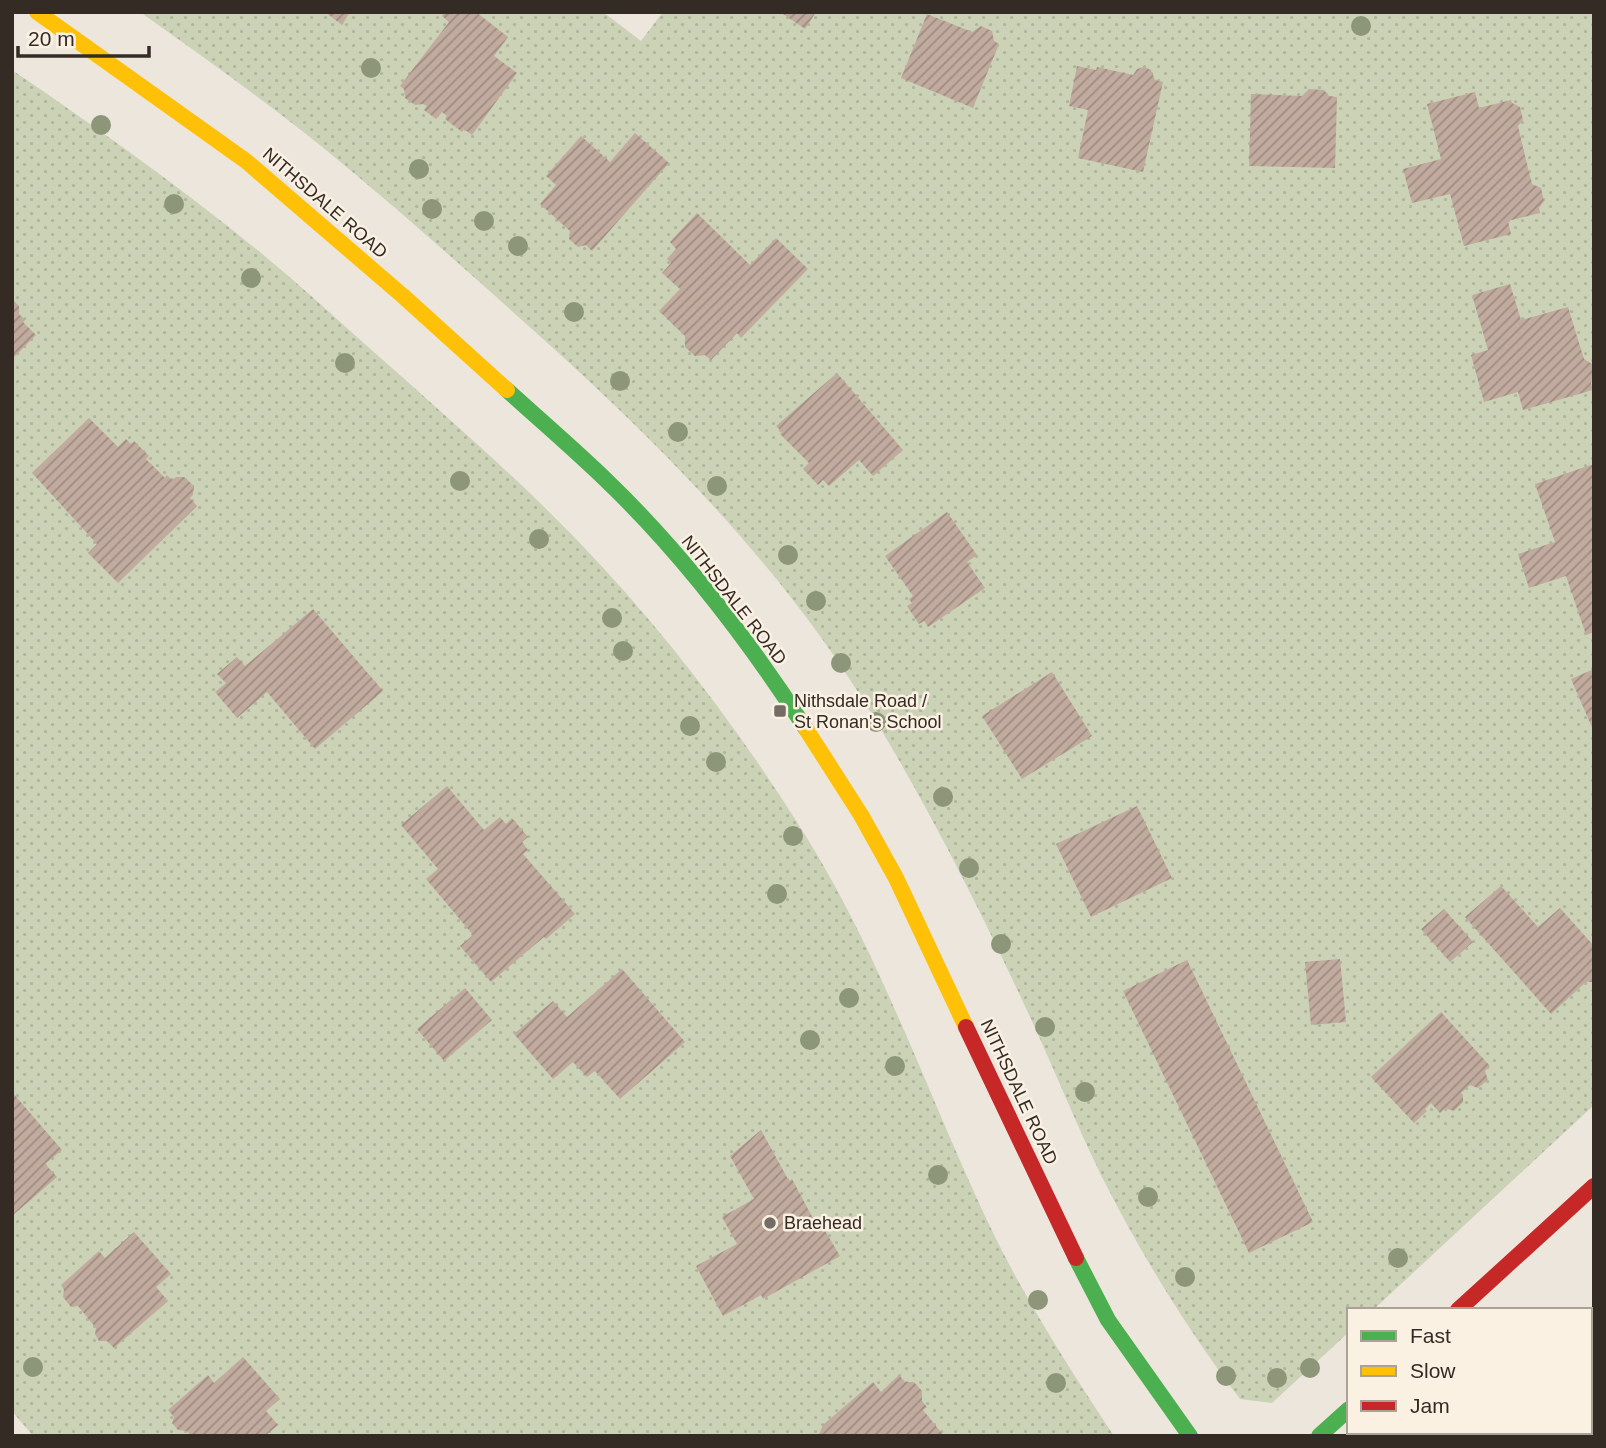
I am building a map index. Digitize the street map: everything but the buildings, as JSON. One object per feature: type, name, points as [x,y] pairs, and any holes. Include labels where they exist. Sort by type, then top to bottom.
[{"type":"street","name":"NITHSDALE ROAD","points":[[37,12],[85,44],[283,191],[607,481],[664,541],[711,598],[785,697],[861,815],[896,878],[1072,1251],[1108,1320],[1190,1436]]},
{"type":"street","points":[[1460,1308],[1594,1186]]},
{"type":"street","points":[[1320,1436],[1347,1411]]},
{"type":"green space","points":[[140,12],[603,12],[641,41],[663,12],[1592,12],[1594,1105],[1375,1308],[1347,1308],[1347,1334],[1272,1403],[1240,1399],[1184,1319],[1117,1206],[989,930],[914,786],[873,716],[796,604],[708,500],[563,357],[343,164],[217,67]]},
{"type":"green space","points":[[12,70],[152,168],[286,274],[534,497],[609,574],[671,646],[782,798],[832,882],[878,972],[993,1233],[1042,1322],[1114,1436],[33,1436],[12,1411]]},
{"type":"traffic: fast","points":[[507,390],[606,480],[661,537],[738,631],[806,729]]},
{"type":"traffic: fast","points":[[1076,1258],[1108,1320],[1190,1436]]},
{"type":"traffic: fast","points":[[1319,1436],[1347,1411]]},
{"type":"traffic: slow","points":[[37,12],[246,161],[507,390]]},
{"type":"traffic: slow","points":[[806,729],[861,815],[896,878],[966,1027]]},
{"type":"traffic: jam","points":[[966,1027],[1076,1258]]},
{"type":"traffic: jam","points":[[1460,1308],[1594,1186]]},
{"type":"place","name":"Nithsdale Road / St Ronan's School","points":[[780,711]]},
{"type":"place","name":"Braehead","points":[[770,1223]]}]
